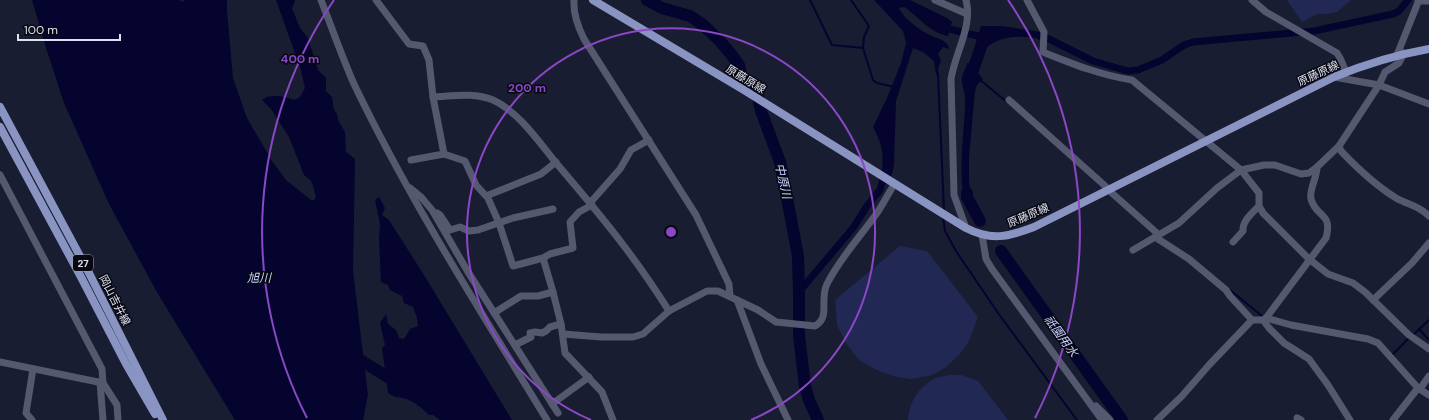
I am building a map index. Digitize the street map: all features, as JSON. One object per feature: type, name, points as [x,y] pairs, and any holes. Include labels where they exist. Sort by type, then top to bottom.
[{"type":"main road","name":"原藤原線","points":[[593,0],[744,90],[947,217],[982,235],[1001,237],[1018,234],[1034,227],[1334,77],[1401,54],[1429,49]]},
{"type":"main road","name":"岡山吉井線","points":[[0,107],[8,125],[89,273],[164,420]]},
{"type":"main road","name":"岡山吉井線","points":[[0,128],[81,277],[126,364],[159,420]]},
{"type":"street","points":[[321,0],[354,82],[405,183],[442,248],[547,420]]},
{"type":"street","points":[[376,0],[409,44],[423,46],[429,60],[433,97],[444,154]]},
{"type":"street","points":[[574,0],[573,8],[584,39],[696,215],[729,284],[730,296]]},
{"type":"street","points":[[935,0],[967,14]]},
{"type":"street","points":[[966,0],[967,24],[953,66],[951,78],[954,195],[966,228]]},
{"type":"street","points":[[1027,0],[1044,37],[1043,52],[1095,72],[1132,80],[1241,170],[1259,193],[1259,206],[1263,213],[1309,259],[1328,274],[1354,283],[1409,334],[1429,350]]},
{"type":"street","points":[[1252,0],[1266,12],[1337,54],[1346,72]]},
{"type":"street","points":[[1133,250],[1179,223],[1217,188],[1241,170],[1264,165],[1275,165],[1301,174],[1309,173],[1317,168],[1339,146],[1386,72],[1400,63],[1401,54],[1419,0],[1429,1]]},
{"type":"street","points":[[1334,77],[1378,85],[1429,104]]},
{"type":"street","points":[[433,97],[481,96],[508,109],[532,132],[591,204],[625,247],[670,311]]},
{"type":"street","points":[[1009,100],[1108,189],[1156,236],[1189,259],[1226,290],[1252,320]]},
{"type":"street","points":[[411,160],[444,154],[465,161],[476,185],[487,196],[499,223],[513,266],[573,248],[570,222],[579,212],[591,204],[620,169],[631,150],[649,140]]},
{"type":"street","points":[[1339,146],[1341,151],[1373,182],[1398,199],[1422,210],[1429,216]]},
{"type":"street","points":[[487,196],[541,174],[556,162]]},
{"type":"street","points":[[1264,319],[1326,238],[1329,228],[1326,220],[1311,200],[1310,194],[1317,175],[1317,168]]},
{"type":"street","points":[[0,175],[102,369],[101,382],[103,420]]},
{"type":"street","points":[[405,183],[432,210],[468,272],[558,413]]},
{"type":"street","points":[[563,334],[601,337],[633,337],[643,334],[670,311],[707,291],[718,291],[730,296],[758,310],[776,322],[815,326],[820,323],[824,317],[823,297],[826,286],[837,266],[877,213],[892,183]]},
{"type":"street","points":[[1233,242],[1243,231],[1249,216],[1259,206]]},
{"type":"street","points":[[432,210],[440,215],[450,230],[460,227],[469,231],[478,230],[513,218],[553,209]]},
{"type":"street","points":[[982,235],[986,259],[992,269],[1102,420]]},
{"type":"street","points":[[1373,300],[1412,263],[1429,243]]},
{"type":"street","points":[[543,258],[561,324],[565,353],[602,392],[613,420]]},
{"type":"street","points":[[494,313],[521,296],[538,296],[553,292]]},
{"type":"street","points":[[737,300],[761,364],[788,420]]},
{"type":"street","points":[[1264,319],[1269,328],[1284,343],[1309,359],[1328,385],[1350,420]]},
{"type":"street","points":[[1157,420],[1182,396],[1252,320],[1264,319],[1368,339],[1378,343],[1429,395]]},
{"type":"street","points":[[515,345],[531,337],[530,333],[546,331],[550,327],[561,324]]},
{"type":"street","points":[[0,362],[101,382],[117,404],[118,420]]},
{"type":"street","points":[[32,420],[26,413],[33,369]]},
{"type":"street","points":[[1393,420],[1429,376]]},
{"type":"street","points":[[552,404],[589,377]]},
{"type":"street","points":[[1084,395],[1110,420]]},
{"type":"street","points":[[1092,406],[1096,420]]},
{"type":"shaded area","points":[[1287,0],[1351,0],[1337,12],[1317,14],[1302,22]]},
{"type":"shaded area","points":[[900,246],[927,251],[978,317],[969,341],[959,355],[946,367],[932,375],[911,379],[897,377],[879,371],[860,361],[846,343],[837,325],[835,300]]},
{"type":"shaded area","points":[[949,375],[961,375],[978,381],[1008,420],[908,420],[912,402],[923,386],[934,379]]},
{"type":"water","name":"旭川","points":[[32,0],[179,0],[183,2],[184,0],[227,0],[233,78],[247,118],[272,161],[286,180],[311,200],[314,200],[316,197],[313,186],[311,181],[304,175],[289,137],[271,109],[262,100],[273,96],[294,100],[300,97],[305,88],[301,70],[276,0],[295,0],[292,8],[300,28],[308,38],[318,70],[326,78],[326,91],[332,97],[334,110],[345,132],[346,152],[355,159],[353,271],[368,395],[363,420],[235,420],[158,294],[109,204],[64,103]]},
{"type":"water","points":[[874,0],[910,0],[947,18],[952,22],[948,36],[936,32],[906,8],[899,8],[904,16],[913,24],[933,37],[943,41],[949,47],[948,49],[943,47],[938,54],[941,60],[938,69],[939,75],[936,75],[934,61],[923,52],[913,48],[896,101],[894,165],[891,178],[882,172],[882,148],[873,127],[887,98],[901,63],[906,43],[903,31]]},
{"type":"water","points":[[981,26],[1002,26],[1041,32],[1041,39],[1010,37],[996,41],[983,50],[975,47]]},
{"type":"water","points":[[967,63],[976,66],[978,73],[983,79],[977,85],[975,91],[969,157],[969,182],[971,195],[977,205],[970,208],[965,199],[962,172],[965,94],[962,79]]},
{"type":"water","points":[[379,197],[385,208],[382,215],[389,220],[424,275],[512,420],[440,420],[433,415],[429,415],[413,402],[388,393],[382,348],[385,345],[380,323],[386,314],[388,324],[396,330],[399,338],[404,339],[410,329],[418,326],[413,307],[404,303],[402,296],[390,290],[388,285],[381,282],[379,239],[380,224],[375,200]]},
{"type":"waterway","name":"中原川","points":[[647,0],[662,8],[690,16],[702,24],[731,54],[739,65],[741,77],[756,88],[761,111],[780,162],[798,256],[799,336],[805,386],[809,400],[818,420]]},
{"type":"waterway","points":[[810,0],[832,45],[863,48],[873,80],[877,83],[894,87]]},
{"type":"waterway","points":[[851,0],[869,26],[864,37],[863,48]]},
{"type":"waterway","points":[[1039,36],[1045,37],[1093,61],[1128,71],[1138,70],[1162,60],[1184,45],[1193,42],[1314,31],[1393,14],[1399,11],[1408,0]]},
{"type":"waterway","points":[[942,25],[961,32]]},
{"type":"waterway","points":[[970,34],[978,36],[987,34]]},
{"type":"waterway","name":"祇園用水","points":[[971,81],[972,73],[985,35]]},
{"type":"waterway","points":[[938,74],[944,211]]},
{"type":"waterway","points":[[979,79],[1007,102]]},
{"type":"waterway","points":[[799,292],[853,228],[867,206],[880,190],[885,172]]},
{"type":"waterway","name":"祇園用水","points":[[967,193],[967,197],[980,221]]},
{"type":"waterway","points":[[943,218],[945,231],[956,251],[998,313],[1077,420]]},
{"type":"waterway","name":"祇園用水","points":[[1001,251],[1122,420]]},
{"type":"waterway","points":[[1230,290],[1262,316]]},
{"type":"waterway","points":[[1413,335],[1429,320]]},
{"type":"waterway","points":[[1419,329],[1429,340]]},
{"type":"waterway","points":[[1392,355],[1409,338]]},
{"type":"waterway","name":"旭川","points":[[352,355],[399,384]]},
{"type":"waterway","points":[[1423,387],[1429,391]]}]
